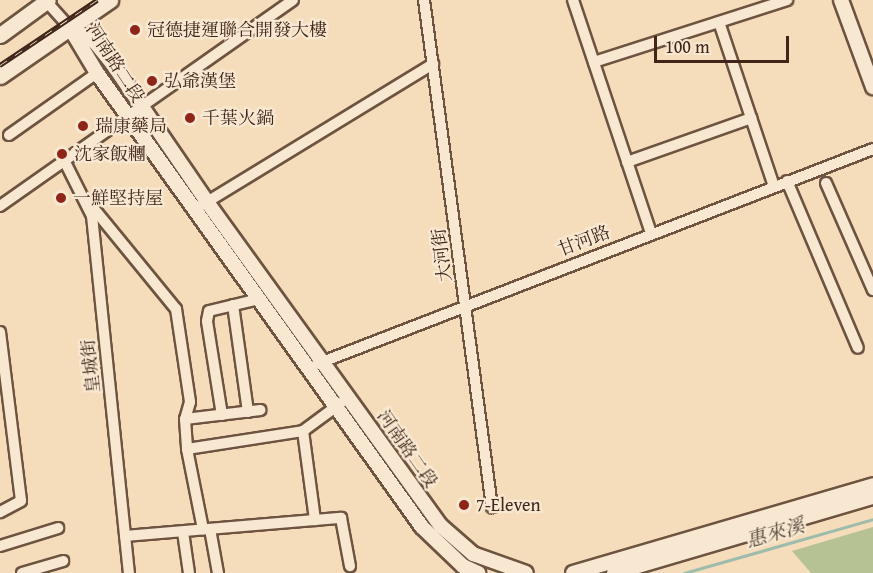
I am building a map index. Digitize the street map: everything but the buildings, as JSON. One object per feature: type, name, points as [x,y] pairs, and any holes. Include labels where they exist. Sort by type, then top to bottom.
[{"type":"main road","points":[[0,35],[46,0]]},
{"type":"main road","points":[[0,76],[110,0]]},
{"type":"street","points":[[46,0],[70,28]]},
{"type":"street","points":[[0,206],[142,110],[293,0]]},
{"type":"street","name":"大河街","points":[[424,0],[492,507]]},
{"type":"street","points":[[573,0],[651,233]]},
{"type":"street","points":[[594,62],[787,0]]},
{"type":"street","points":[[841,0],[873,87]]},
{"type":"street","points":[[718,22],[774,186]]},
{"type":"street","name":"河南路二段","points":[[70,28],[97,73],[422,527],[463,566],[478,573]]},
{"type":"street","name":"河南路二段","points":[[70,28],[95,42],[207,202],[448,534],[473,554],[526,573]]},
{"type":"street","points":[[194,210],[433,64]]},
{"type":"street","points":[[9,135],[97,73]]},
{"type":"street","points":[[627,162],[751,118]]},
{"type":"street","name":"甘河路","points":[[308,369],[322,361],[464,304],[873,149]]},
{"type":"street","name":"皇城街","points":[[65,162],[92,216],[129,573]]},
{"type":"street","points":[[787,181],[858,348]]},
{"type":"street","points":[[826,183],[873,290]]},
{"type":"street","points":[[84,196],[176,309],[190,402],[185,419],[187,449],[218,573]]},
{"type":"street","points":[[222,416],[207,321],[209,311],[259,299]]},
{"type":"street","points":[[233,305],[248,412]]},
{"type":"street","points":[[0,332],[21,501],[0,512]]},
{"type":"street","points":[[187,449],[303,431],[349,398]]},
{"type":"street","points":[[185,419],[260,410]]},
{"type":"street","points":[[0,428],[12,426]]},
{"type":"street","points":[[303,431],[315,520]]},
{"type":"street","points":[[573,573],[873,484]]},
{"type":"street","points":[[614,573],[873,497]]},
{"type":"street","points":[[125,536],[341,518],[350,566]]},
{"type":"street","points":[[0,546],[58,528]]},
{"type":"street","points":[[183,532],[189,573]]},
{"type":"street","points":[[22,573],[63,561]]},
{"type":"green space","points":[[873,527],[873,573],[811,573],[792,551]]},
{"type":"waterway","name":"惠來溪","points":[[684,573],[873,519]]},
{"type":"railway","points":[[0,65],[97,0]]},
{"type":"place","name":"冠德捷運聯合開發大樓","points":[[135,30]]},
{"type":"place","name":"弘爺漢堡","points":[[152,81]]},
{"type":"place","name":"千葉火鍋","points":[[190,118]]},
{"type":"place","name":"瑞康藥局","points":[[83,126]]},
{"type":"place","name":"沈家飯糰","points":[[62,154]]},
{"type":"place","name":"一鮮堅持屋","points":[[61,198]]},
{"type":"place","name":"7-Eleven","points":[[464,505]]}]
